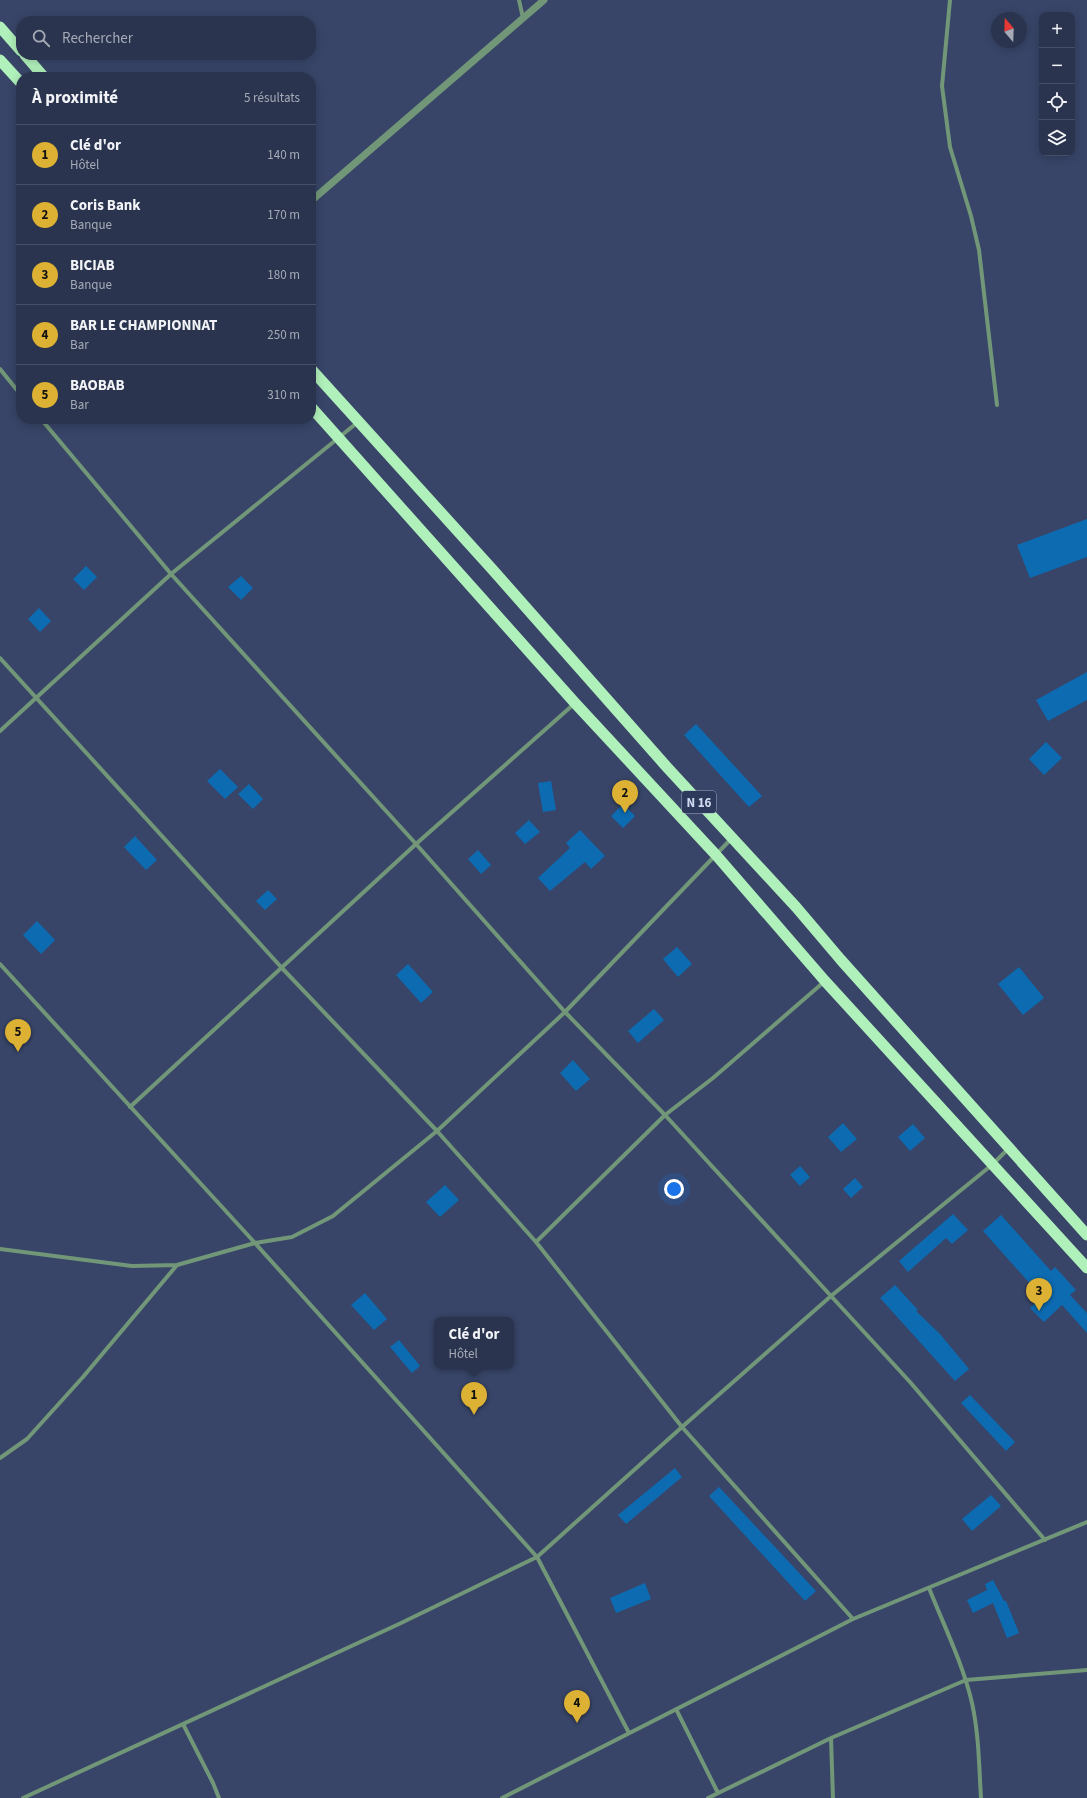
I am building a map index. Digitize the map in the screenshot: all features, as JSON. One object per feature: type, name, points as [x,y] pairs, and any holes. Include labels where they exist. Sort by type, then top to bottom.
[{"type":"highway","points":[[0,27],[16,45]]},
{"type":"highway","points":[[0,60],[16,78]]},
{"type":"highway","points":[[29,60],[40,72]]},
{"type":"highway","name":"N 16","points":[[316,375],[497,575],[665,765],[733,838],[1087,1235]]},
{"type":"highway","name":"N 16","points":[[316,413],[575,703],[716,855],[825,981],[1087,1268]]},
{"type":"street","points":[[519,0],[523,18]]},
{"type":"street","points":[[316,197],[544,0]]},
{"type":"street","points":[[950,0],[942,86],[950,147],[971,216],[979,250],[997,404]]},
{"type":"street","points":[[0,369],[16,388]]},
{"type":"street","points":[[0,731],[171,574],[359,421]]},
{"type":"street","points":[[45,424],[171,574],[416,844],[565,1012],[665,1115],[910,1382],[1045,1540]]},
{"type":"street","points":[[0,658],[281,967],[437,1131],[536,1242],[682,1427],[853,1619]]},
{"type":"street","points":[[130,1107],[416,844],[575,703]]},
{"type":"street","points":[[0,1249],[132,1266],[177,1265],[255,1243],[292,1237],[333,1216],[437,1131],[565,1012],[733,838]]},
{"type":"street","points":[[0,964],[255,1243],[538,1557],[629,1733]]},
{"type":"street","points":[[536,1242],[665,1115],[712,1078],[825,981]]},
{"type":"street","points":[[23,1798],[399,1624],[538,1557],[682,1427],[831,1296],[993,1164],[1010,1147]]},
{"type":"street","points":[[0,1458],[27,1439],[83,1377],[177,1265]]},
{"type":"street","points":[[502,1798],[853,1619],[1087,1522]]},
{"type":"street","points":[[929,1588],[966,1680],[978,1735],[981,1798]]},
{"type":"street","points":[[708,1798],[831,1738],[966,1680],[1087,1670]]},
{"type":"street","points":[[676,1709],[718,1794]]},
{"type":"street","points":[[183,1724],[219,1798]]},
{"type":"street","points":[[831,1738],[833,1798]]},
{"type":"building","points":[[1087,519],[1087,557],[1030,578],[1017,545]]},
{"type":"building","points":[[86,566],[97,577],[84,590],[73,579]]},
{"type":"building","points":[[241,576],[253,588],[241,600],[228,587]]},
{"type":"building","points":[[39,608],[51,621],[40,632],[28,619]]},
{"type":"building","points":[[1087,672],[1087,700],[1048,721],[1036,700]]},
{"type":"building","points":[[696,724],[762,796],[749,807],[684,735]]},
{"type":"building","points":[[1046,742],[1062,758],[1044,775],[1029,759]]},
{"type":"building","points":[[220,769],[238,787],[225,799],[207,781]]},
{"type":"building","points":[[551,781],[556,810],[543,812],[538,783]]},
{"type":"building","points":[[249,784],[263,799],[253,809],[238,794]]},
{"type":"building","points":[[623,804],[635,816],[623,828],[611,816]]},
{"type":"building","points":[[529,820],[540,832],[525,844],[515,833]]},
{"type":"building","points":[[580,830],[605,856],[591,869],[585,862],[550,891],[538,878],[570,848],[566,843]]},
{"type":"building","points":[[135,836],[157,860],[146,870],[124,847]]},
{"type":"building","points":[[478,850],[491,865],[481,874],[468,859]]},
{"type":"building","points":[[268,890],[277,899],[265,910],[256,901]]},
{"type":"building","points":[[37,921],[55,940],[41,954],[23,935]]},
{"type":"building","points":[[677,947],[692,964],[678,977],[663,959]]},
{"type":"building","points":[[408,964],[433,992],[421,1003],[396,975]]},
{"type":"building","points":[[1019,967],[1044,998],[1023,1015],[998,984]]},
{"type":"building","points":[[654,1009],[664,1020],[638,1043],[628,1031]]},
{"type":"building","points":[[573,1060],[590,1079],[576,1091],[560,1073]]},
{"type":"building","points":[[843,1123],[857,1139],[841,1152],[828,1137]]},
{"type":"building","points":[[913,1124],[925,1138],[910,1151],[898,1137]]},
{"type":"building","points":[[800,1166],[810,1177],[800,1186],[790,1175]]},
{"type":"building","points":[[855,1178],[863,1187],[851,1198],[843,1189]]},
{"type":"building","points":[[445,1185],[459,1200],[440,1217],[426,1202]]},
{"type":"building","points":[[953,1214],[968,1230],[952,1244],[946,1238],[908,1272],[899,1261]]},
{"type":"building","points":[[1001,1215],[1051,1271],[1055,1267],[1076,1290],[1070,1295],[1087,1313],[1087,1333],[1062,1305],[1044,1322],[1030,1308],[1042,1297],[983,1231]]},
{"type":"building","points":[[895,1285],[918,1310],[916,1311],[940,1334],[969,1369],[955,1381],[880,1298]]},
{"type":"building","points":[[365,1293],[387,1319],[374,1330],[351,1305]]},
{"type":"building","points":[[399,1340],[420,1366],[412,1373],[390,1347]]},
{"type":"building","points":[[970,1395],[1015,1442],[1006,1451],[961,1403]]},
{"type":"building","points":[[675,1468],[682,1477],[626,1524],[618,1515]]},
{"type":"building","points":[[719,1487],[816,1591],[805,1601],[709,1496]]},
{"type":"building","points":[[991,1495],[1001,1506],[972,1531],[962,1519]]},
{"type":"building","points":[[993,1580],[1004,1601],[1006,1601],[1019,1633],[1007,1638],[993,1603],[973,1613],[967,1600],[987,1590],[985,1584]]},
{"type":"building","points":[[645,1583],[651,1599],[616,1613],[610,1598]]},
{"type":"place","name":"Coris Bank","points":[[625,813]]},
{"type":"place","name":"BAOBAB","points":[[18,1052]]},
{"type":"place","name":"BICIAB","points":[[1039,1311]]},
{"type":"place","name":"Clé d'or","points":[[474,1415]]},
{"type":"place","name":"BAR LE CHAMPIONNAT","points":[[577,1723]]}]
